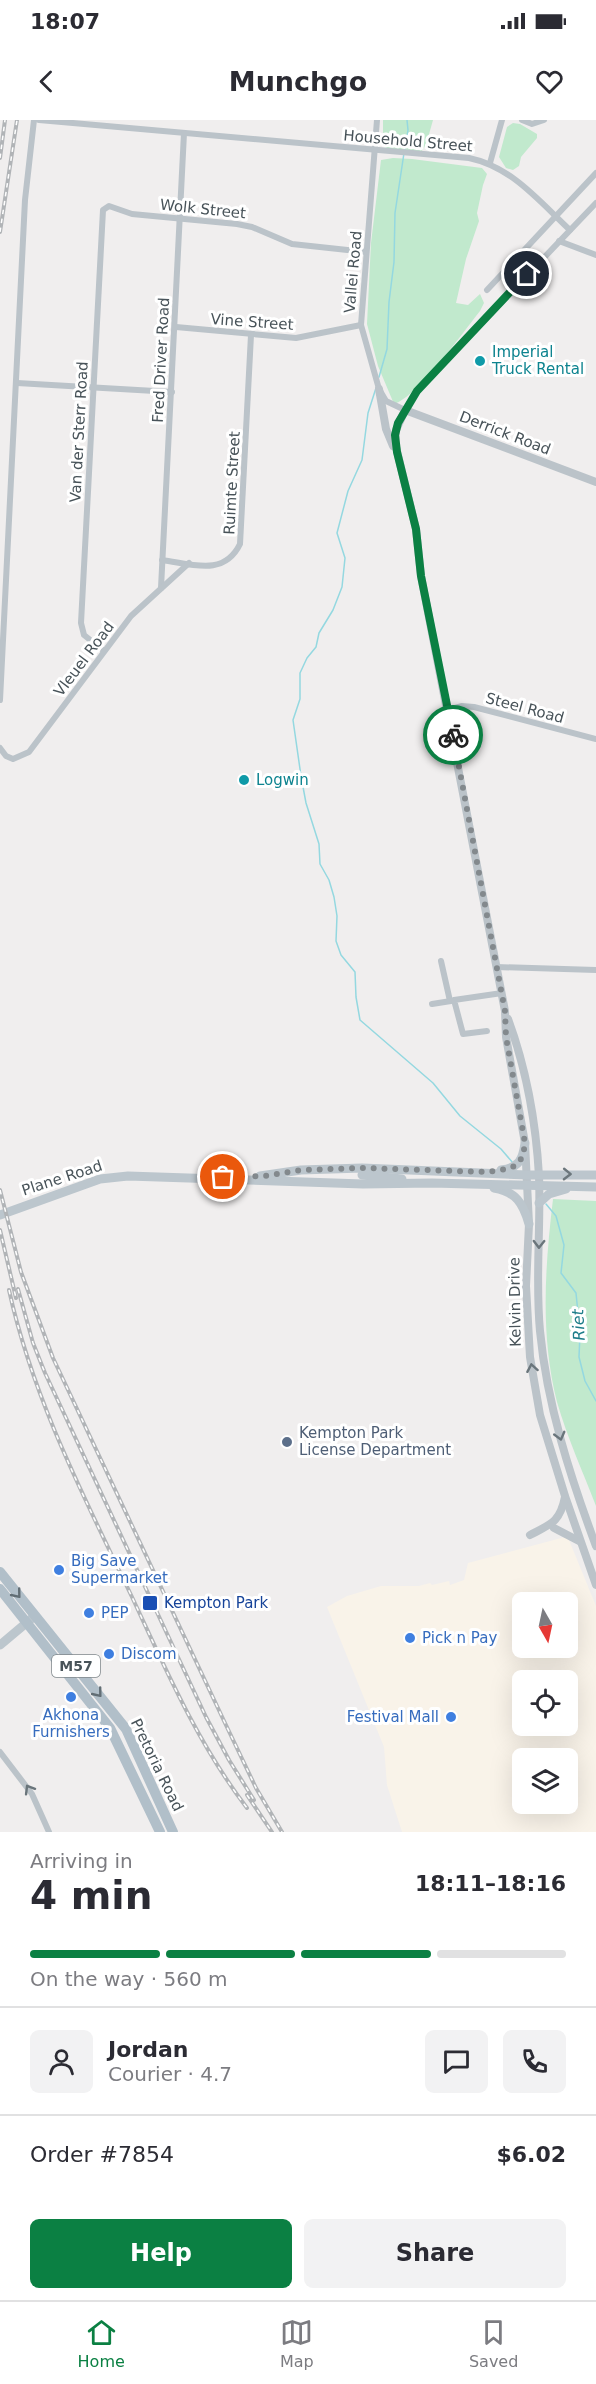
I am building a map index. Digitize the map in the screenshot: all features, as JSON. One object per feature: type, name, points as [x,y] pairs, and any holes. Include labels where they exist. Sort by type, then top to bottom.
[{"type":"main road","points":[[487,1172],[517,1165],[523,1156],[525,1143]]},
{"type":"main road","name":"Plane Road","points":[[207,1178],[256,1176],[301,1170],[362,1168],[487,1172],[527,1179],[596,1186]]},
{"type":"main road","points":[[362,1175],[432,1183]]},
{"type":"main road","name":"Plane Road","points":[[539,1180],[596,1175]]},
{"type":"main road","name":"Plane Road","points":[[0,1215],[100,1179],[128,1176],[363,1184],[476,1184],[527,1179]]},
{"type":"main road","points":[[476,1184],[502,1189],[513,1194],[525,1209],[529,1224]]},
{"type":"main road","points":[[539,1203],[549,1194],[580,1185]]},
{"type":"main road","name":"Pretoria Road","points":[[0,1572],[110,1728],[160,1832]]},
{"type":"main road","name":"Pretoria Road","points":[[0,1589],[31,1618],[126,1730],[173,1832]]},
{"type":"main road","points":[[0,1645],[31,1618]]},
{"type":"street","points":[[0,700],[26,181],[34,120]]},
{"type":"street","name":"Household Street","points":[[39,120],[111,123],[184,133],[468,158],[490,163],[514,177],[570,230]]},
{"type":"street","name":"Vallei Road","points":[[377,120],[361,325],[379,389]]},
{"type":"street","points":[[490,163],[502,120]]},
{"type":"street","points":[[522,120],[532,124],[544,120]]},
{"type":"street","name":"Fred Driver Road","points":[[160,588],[176,327],[184,133]]},
{"type":"street","points":[[487,290],[596,174]]},
{"type":"street","name":"Kelvin Drive","points":[[596,203],[417,391],[396,430],[397,452],[416,529],[421,576],[502,993],[506,1037],[525,1143],[529,1224],[526,1286],[530,1357],[540,1415],[596,1585]]},
{"type":"street","name":"Wolk Street","points":[[107,206],[132,214],[246,225],[298,245],[366,252]]},
{"type":"street","name":"Van der Sterr Road","points":[[104,651],[87,638],[81,623],[102,216],[107,206]]},
{"type":"street","points":[[559,241],[596,255]]},
{"type":"street","name":"Vine Street","points":[[176,327],[251,335],[304,337],[361,325]]},
{"type":"street","name":"Ruimte Street","points":[[162,560],[220,565],[231,557],[240,544],[251,335]]},
{"type":"street","points":[[17,383],[172,392]]},
{"type":"street","points":[[379,389],[386,401],[405,410]]},
{"type":"street","points":[[379,389],[386,429],[397,452]]},
{"type":"street","name":"Derrick Road","points":[[405,410],[596,482]]},
{"type":"street","name":"Vleuel Road","points":[[0,749],[6,756],[13,759],[29,752],[131,616],[189,563]]},
{"type":"street","name":"Steel Road","points":[[448,710],[462,706],[474,707],[596,739]]},
{"type":"street","points":[[441,961],[463,1034],[487,1031]]},
{"type":"street","points":[[496,967],[596,970]]},
{"type":"street","points":[[432,1004],[502,993]]},
{"type":"street","name":"Kelvin Drive","points":[[505,1011],[513,1033],[530,1104],[539,1180],[540,1328],[544,1365],[570,1474],[596,1546]]},
{"type":"street","points":[[530,1535],[558,1519],[565,1496]]},
{"type":"street","points":[[554,1528],[580,1542]]},
{"type":"street","points":[[1,1754],[32,1794],[49,1832]]},
{"type":"shaded area","points":[[565,1537],[569,1540],[596,1606],[596,1832],[402,1832],[387,1785],[384,1747],[327,1607],[347,1596],[381,1586],[419,1586],[449,1581],[450,1585],[464,1580],[468,1563]]},
{"type":"green space","points":[[383,120],[433,120],[426,145],[420,153],[389,150],[383,146]]},
{"type":"green space","points":[[513,123],[520,124],[537,134],[537,138],[521,157],[519,166],[513,170],[506,168],[499,157],[507,127]]},
{"type":"green space","points":[[393,158],[482,168],[487,174],[477,213],[479,221],[466,259],[456,303],[468,305],[480,294],[484,303],[427,377],[403,399],[394,404],[378,366],[367,324],[371,243],[381,160]]},
{"type":"green space","points":[[553,1199],[596,1201],[596,1506],[561,1415],[548,1352],[546,1275]]},
{"type":"waterway","points":[[405,149],[407,120]]},
{"type":"waterway","points":[[379,377],[387,349],[394,262],[395,213],[404,153]]},
{"type":"waterway","points":[[376,388],[368,413],[362,460],[348,491],[337,533],[345,558],[342,587],[333,610],[319,633],[316,647],[307,658],[300,673],[300,699],[293,720],[301,776],[306,803],[319,844],[320,864],[329,880],[334,897],[337,916],[336,941],[341,955],[355,972],[360,1020],[433,1083],[460,1116],[501,1149],[513,1163]]},
{"type":"waterway","name":"Riet","points":[[546,1204],[556,1216],[564,1245],[561,1273],[576,1293],[580,1333],[579,1357],[585,1381],[596,1401]]},
{"type":"railway","points":[[0,158],[5,120]]},
{"type":"railway","points":[[0,232],[17,120]]},
{"type":"railway","points":[[0,1190],[21,1272],[53,1358],[256,1788],[282,1832]]},
{"type":"railway","points":[[0,1230],[16,1298]]},
{"type":"railway","points":[[18,1289],[33,1343],[45,1373],[206,1717],[254,1800]]},
{"type":"railway","points":[[9,1290],[32,1370],[78,1485],[184,1706],[229,1784],[247,1808]]},
{"type":"railway","points":[[247,1795],[272,1832]]},
{"type":"way so far","points":[[223,1177],[264,1176],[301,1170],[362,1168],[487,1172],[512,1168],[521,1160],[525,1143],[506,1037],[505,1011],[453,735]]},
{"type":"place","name":"Imperial Truck Rental","points":[[480,361]]},
{"type":"place","name":"Logwin","points":[[244,780]]},
{"type":"place","name":"Kempton Park License Department","points":[[287,1442]]},
{"type":"place","name":"Big Save Supermarket","points":[[59,1570]]},
{"type":"place","name":"Kempton Park","points":[[150,1603]]},
{"type":"place","name":"PEP","points":[[89,1613]]},
{"type":"place","name":"Pick n Pay","points":[[410,1638]]},
{"type":"place","name":"Discom","points":[[109,1654]]},
{"type":"place","name":"Akhona Furnishers","points":[[71,1697]]},
{"type":"place","name":"Festival Mall","points":[[451,1717]]},
{"type":"route","points":[[453,735],[421,576],[416,529],[395,435],[398,423],[417,391],[527,274]]}]
